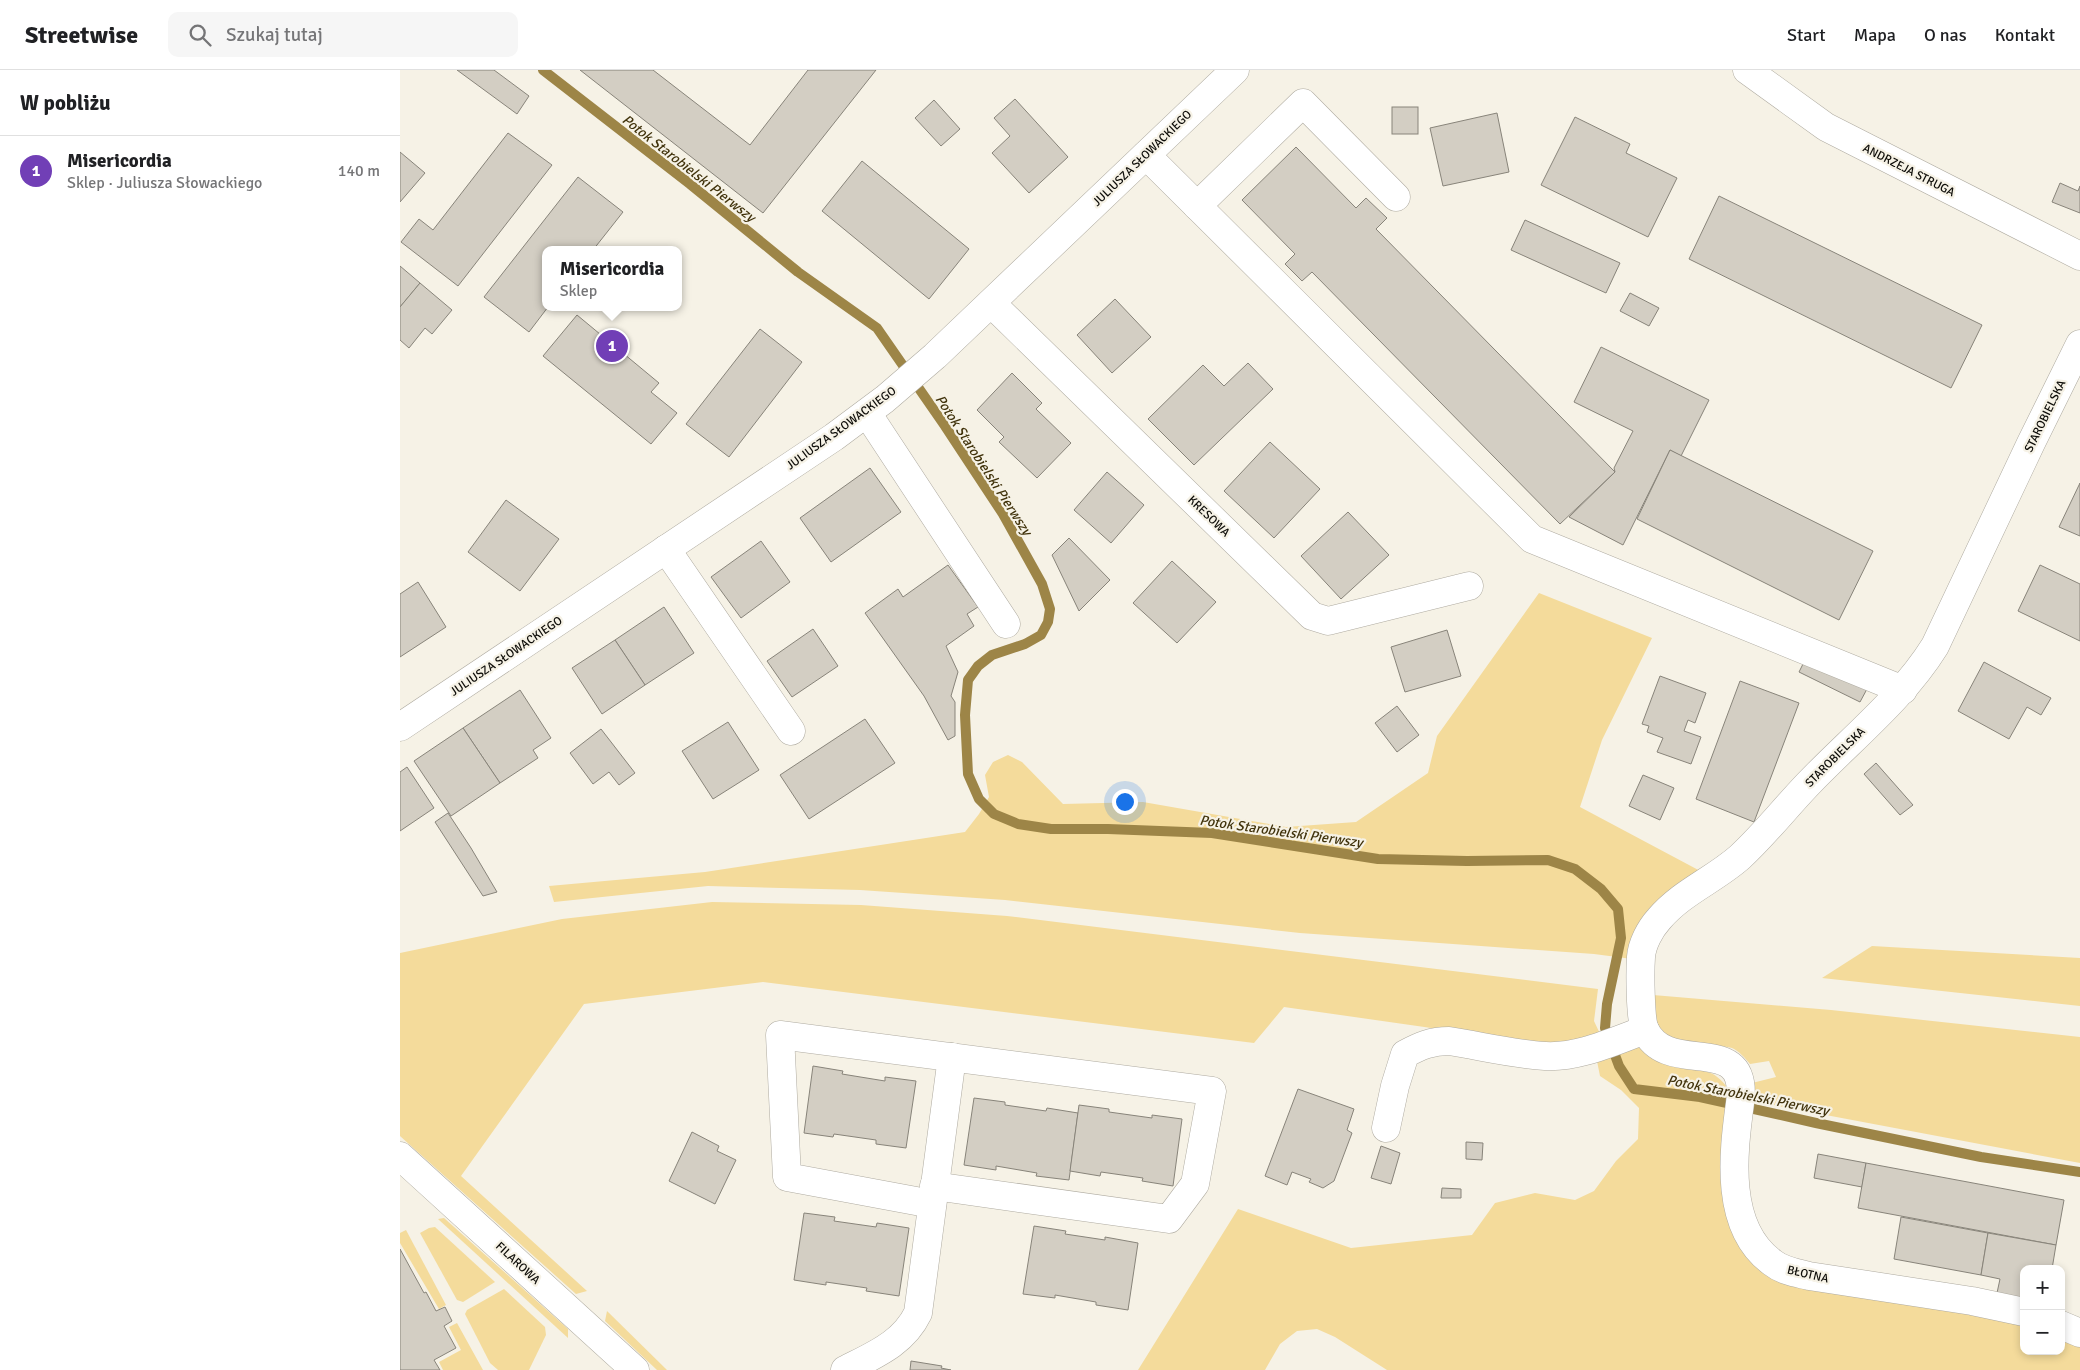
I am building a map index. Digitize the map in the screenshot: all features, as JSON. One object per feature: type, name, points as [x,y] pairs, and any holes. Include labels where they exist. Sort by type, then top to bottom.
[{"type":"street","name":"JULIUSZA SŁOWACKIEGO","points":[[400,727],[876,406],[935,356],[1235,70]]},
{"type":"street","name":"ANDRZEJA STRUGA","points":[[1746,70],[1826,127],[2080,256]]},
{"type":"street","points":[[1197,206],[1303,103],[1396,197]]},
{"type":"street","points":[[1146,155],[1532,539],[1903,690]]},
{"type":"street","name":"KRESOWA","points":[[991,303],[1312,616],[1328,621],[1469,586]]},
{"type":"street","name":"STAROBIELSKA","points":[[1636,1033],[1642,1014],[1641,956],[1646,939],[1656,921],[1686,893],[1740,857],[1807,784],[1903,690],[1923,666],[1935,646],[2080,344]]},
{"type":"street","points":[[876,406],[1006,624]]},
{"type":"street","points":[[666,549],[791,731]]},
{"type":"street","points":[[1386,1128],[1395,1086],[1405,1054],[1424,1044],[1434,1041],[1450,1041],[1546,1056],[1565,1055],[1598,1047],[1636,1033]]},
{"type":"street","name":"BŁOTNA","points":[[1636,1033],[1676,1054],[1726,1062],[1734,1066],[1742,1084],[1737,1127],[1735,1187],[1739,1212],[1755,1244],[1773,1263],[1783,1269],[1809,1276],[1972,1301],[2020,1311]]},
{"type":"street","points":[[780,1035],[1212,1091],[1195,1184],[1169,1219],[933,1195],[787,1177],[780,1035]]},
{"type":"street","points":[[846,1370],[882,1351],[902,1336],[912,1325],[918,1314],[952,1057]]},
{"type":"street","name":"FILAROWA","points":[[400,1156],[635,1370]]},
{"type":"street","points":[[2065,1327],[2080,1333]]},
{"type":"shaded area","points":[[1539,593],[1652,638],[1602,740],[1580,807],[1704,873],[1632,959],[1594,954],[1300,933],[1005,900],[860,890],[708,886],[554,902],[549,886],[705,872],[965,832],[989,797],[985,775],[993,762],[1008,755],[1022,762],[1063,804],[1143,802],[1286,827],[1356,822],[1428,773],[1437,736]]},
{"type":"shaded area","points":[[712,902],[861,905],[1007,916],[1598,989],[1594,1021],[1602,1038],[1565,1047],[1284,1007],[1254,1043],[763,982],[584,1004],[461,1176],[587,1291],[576,1294],[400,1136],[400,953],[562,919]]},
{"type":"shaded area","points":[[1872,946],[2080,958],[2080,1006],[1822,978]]},
{"type":"shaded area","points":[[1653,995],[1831,1010],[2080,1037],[2080,1163],[1752,1101],[1752,1083],[1776,1077],[1769,1061],[1750,1064],[1732,1048],[1679,1043],[1669,1040],[1661,1034],[1656,1026]]},
{"type":"shaded area","points":[[1635,1042],[1664,1063],[1684,1069],[1706,1071],[1718,1077],[1724,1083],[1730,1091],[1751,1253],[2020,1319],[2020,1355],[2065,1355],[2065,1338],[2080,1345],[2080,1370],[1387,1370],[1335,1337],[1317,1329],[1297,1331],[1280,1344],[1265,1370],[1138,1370],[1238,1209],[1351,1248],[1472,1235],[1495,1203],[1535,1193],[1575,1200],[1594,1191],[1616,1161],[1638,1139],[1639,1108],[1621,1090],[1600,1076],[1596,1056]]},
{"type":"shaded area","points":[[444,1218],[568,1329],[568,1338],[438,1219]]},
{"type":"shaded area","points":[[435,1227],[495,1282],[463,1302],[457,1300],[420,1233]]},
{"type":"shaded area","points":[[406,1230],[446,1305],[439,1309],[400,1243],[400,1233]]},
{"type":"shaded area","points":[[504,1289],[545,1327],[546,1335],[529,1370],[498,1370],[490,1363],[465,1314],[467,1310]]},
{"type":"shaded area","points":[[607,1311],[667,1370],[657,1370],[605,1321]]},
{"type":"shaded area","points":[[457,1323],[483,1370],[443,1370],[439,1362],[461,1350],[449,1327]]},
{"type":"building","points":[[457,70],[494,70],[529,96],[517,114]]},
{"type":"building","points":[[580,70],[653,70],[750,145],[808,70],[876,70],[763,213]]},
{"type":"building","points":[[1015,99],[1068,157],[1029,193],[992,153],[1010,136],[994,118]]},
{"type":"building","points":[[934,100],[960,129],[941,146],[915,118]]},
{"type":"building","points":[[1392,107],[1418,107],[1418,134],[1392,134]]},
{"type":"building","points":[[1497,113],[1509,172],[1443,186],[1430,128]]},
{"type":"building","points":[[1575,117],[1630,144],[1626,153],[1677,178],[1648,237],[1541,185]]},
{"type":"building","points":[[508,133],[552,165],[458,286],[401,242],[419,219],[433,230]]},
{"type":"building","points":[[1296,147],[1356,208],[1366,198],[1387,218],[1376,229],[1615,472],[1560,524],[1312,272],[1302,281],[1285,264],[1295,254],[1242,200]]},
{"type":"building","points":[[400,152],[425,173],[400,202]]},
{"type":"building","points":[[862,161],[969,249],[929,299],[822,211]]},
{"type":"building","points":[[578,177],[623,212],[596,246],[542,246],[542,311],[545,311],[529,332],[484,297]]},
{"type":"building","points":[[2060,183],[2078,191],[2080,186],[2080,213],[2052,202]]},
{"type":"building","points":[[1719,196],[1982,325],[1951,388],[1689,259]]},
{"type":"building","points":[[1525,220],[1620,263],[1606,293],[1511,250]]},
{"type":"building","points":[[400,266],[420,283],[400,307]]},
{"type":"building","points":[[420,283],[452,310],[432,334],[425,328],[409,348],[400,340],[400,307]]},
{"type":"building","points":[[1630,293],[1659,308],[1649,326],[1620,311]]},
{"type":"building","points":[[1115,299],[1151,337],[1112,373],[1077,335]]},
{"type":"building","points":[[577,315],[659,383],[651,392],[677,413],[651,444],[543,356]]},
{"type":"building","points":[[760,329],[802,362],[729,457],[686,424]]},
{"type":"building","points":[[1601,347],[1709,400],[1681,456],[1670,450],[1623,545],[1569,517],[1615,472],[1614,468],[1633,431],[1574,402]]},
{"type":"building","points":[[1248,363],[1273,389],[1194,465],[1148,419],[1203,365],[1224,386]]},
{"type":"building","points":[[1012,373],[1042,403],[1036,409],[1071,443],[1037,478],[999,442],[1004,437],[977,410]]},
{"type":"building","points":[[1270,442],[1320,489],[1274,538],[1224,491]]},
{"type":"building","points":[[1670,450],[1873,551],[1839,620],[1637,519]]},
{"type":"building","points":[[870,468],[901,512],[831,562],[800,518]]},
{"type":"building","points":[[1107,472],[1144,505],[1111,543],[1074,510]]},
{"type":"building","points":[[2080,483],[2080,536],[2059,527]]},
{"type":"building","points":[[506,500],[559,539],[520,591],[468,552]]},
{"type":"building","points":[[1348,512],[1389,555],[1341,599],[1301,556]]},
{"type":"building","points":[[1069,538],[1110,580],[1079,611],[1052,555]]},
{"type":"building","points":[[761,541],[790,582],[741,618],[711,577]]},
{"type":"building","points":[[1172,561],[1216,602],[1177,643],[1133,603]]},
{"type":"building","points":[[948,565],[978,607],[967,614],[974,626],[946,646],[958,672],[951,696],[955,702],[955,736],[948,740],[924,696],[865,613],[898,589],[903,597]]},
{"type":"building","points":[[2040,565],[2080,584],[2080,641],[2018,611]]},
{"type":"building","points":[[418,582],[446,627],[400,657],[400,594]]},
{"type":"building","points":[[664,607],[694,653],[645,685],[615,640]]},
{"type":"building","points":[[813,629],[838,666],[792,697],[767,661]]},
{"type":"building","points":[[1447,630],[1461,676],[1405,692],[1391,647]]},
{"type":"building","points":[[615,640],[645,685],[602,714],[572,668]]},
{"type":"building","points":[[1806,658],[1867,689],[1860,702],[1799,672]]},
{"type":"building","points":[[1984,662],[2051,698],[2041,715],[2027,707],[2009,739],[1958,711]]},
{"type":"building","points":[[1660,676],[1706,693],[1695,723],[1688,720],[1684,731],[1701,737],[1691,764],[1657,752],[1663,738],[1647,732],[1649,726],[1642,724]]},
{"type":"building","points":[[1740,681],[1799,703],[1754,822],[1696,799]]},
{"type":"building","points":[[520,690],[551,738],[533,750],[538,758],[500,783],[463,728]]},
{"type":"building","points":[[1397,706],[1419,735],[1397,752],[1375,723]]},
{"type":"building","points":[[865,719],[895,763],[809,819],[780,775]]},
{"type":"building","points":[[728,722],[759,770],[713,799],[682,751]]},
{"type":"building","points":[[463,728],[500,783],[451,816],[414,761]]},
{"type":"building","points":[[601,729],[635,773],[619,785],[609,772],[593,784],[570,753]]},
{"type":"building","points":[[1876,763],[1913,805],[1900,815],[1864,774]]},
{"type":"building","points":[[407,767],[434,808],[400,831],[400,772]]},
{"type":"building","points":[[1643,775],[1674,788],[1660,820],[1629,806]]},
{"type":"building","points":[[448,813],[497,892],[483,896],[435,822]]},
{"type":"building","points":[[813,1066],[843,1071],[842,1074],[885,1081],[885,1077],[916,1081],[906,1148],[876,1144],[876,1140],[834,1134],[833,1137],[804,1133]]},
{"type":"building","points":[[1298,1089],[1354,1109],[1347,1130],[1352,1133],[1334,1181],[1323,1188],[1309,1182],[1311,1179],[1292,1172],[1287,1185],[1265,1176]]},
{"type":"building","points":[[974,1098],[1005,1102],[1005,1105],[1046,1111],[1047,1108],[1078,1113],[1069,1180],[1036,1176],[1037,1173],[996,1166],[996,1170],[964,1165]]},
{"type":"building","points":[[1079,1105],[1109,1109],[1109,1112],[1152,1118],[1152,1115],[1182,1119],[1173,1186],[1142,1181],[1143,1178],[1101,1172],[1100,1176],[1070,1171]]},
{"type":"building","points":[[692,1132],[719,1146],[717,1151],[736,1160],[715,1204],[669,1181]]},
{"type":"building","points":[[1466,1142],[1483,1143],[1482,1160],[1466,1159]]},
{"type":"building","points":[[1381,1146],[1400,1153],[1391,1184],[1371,1178]]},
{"type":"building","points":[[1818,1154],[1866,1163],[1862,1187],[1814,1178]]},
{"type":"building","points":[[1866,1163],[2064,1200],[2056,1245],[1858,1208]]},
{"type":"building","points":[[1442,1188],[1461,1189],[1461,1198],[1441,1198]]},
{"type":"building","points":[[804,1213],[835,1217],[834,1221],[876,1227],[877,1223],[909,1228],[899,1296],[866,1291],[867,1288],[794,1280]]},
{"type":"building","points":[[1901,1217],[1988,1233],[1981,1275],[1894,1259]]},
{"type":"building","points":[[1034,1226],[1066,1231],[1065,1234],[1105,1240],[1105,1237],[1138,1243],[1128,1310],[1096,1305],[1096,1302],[1055,1295],[1055,1298],[1023,1294]]},
{"type":"building","points":[[1988,1233],[2056,1245],[2053,1265],[2020,1265],[2020,1297],[1997,1293],[2000,1279],[1981,1275]]},
{"type":"building","points":[[400,1249],[436,1311],[445,1307],[452,1321],[444,1326],[456,1348],[434,1360],[440,1370],[400,1370]]},
{"type":"building","points":[[911,1361],[942,1366],[941,1368],[951,1370],[910,1370]]},
{"type":"waterway","name":"Potok Starobielski Pierwszy","points":[[543,70],[690,184],[798,272],[877,328],[1003,514],[1042,584],[1050,609],[1048,622],[1041,635],[1025,644],[992,655],[978,666],[968,680],[965,715],[968,774],[979,799],[994,814],[1018,824],[1051,829],[1212,833],[1378,859],[1548,860],[1575,869],[1601,889],[1618,909],[1621,938],[1607,1004],[1605,1028],[1619,1066],[1634,1089],[1700,1097],[1981,1157],[2080,1172]]},
{"type":"place","name":"Misericordia","points":[[612,346]]}]
